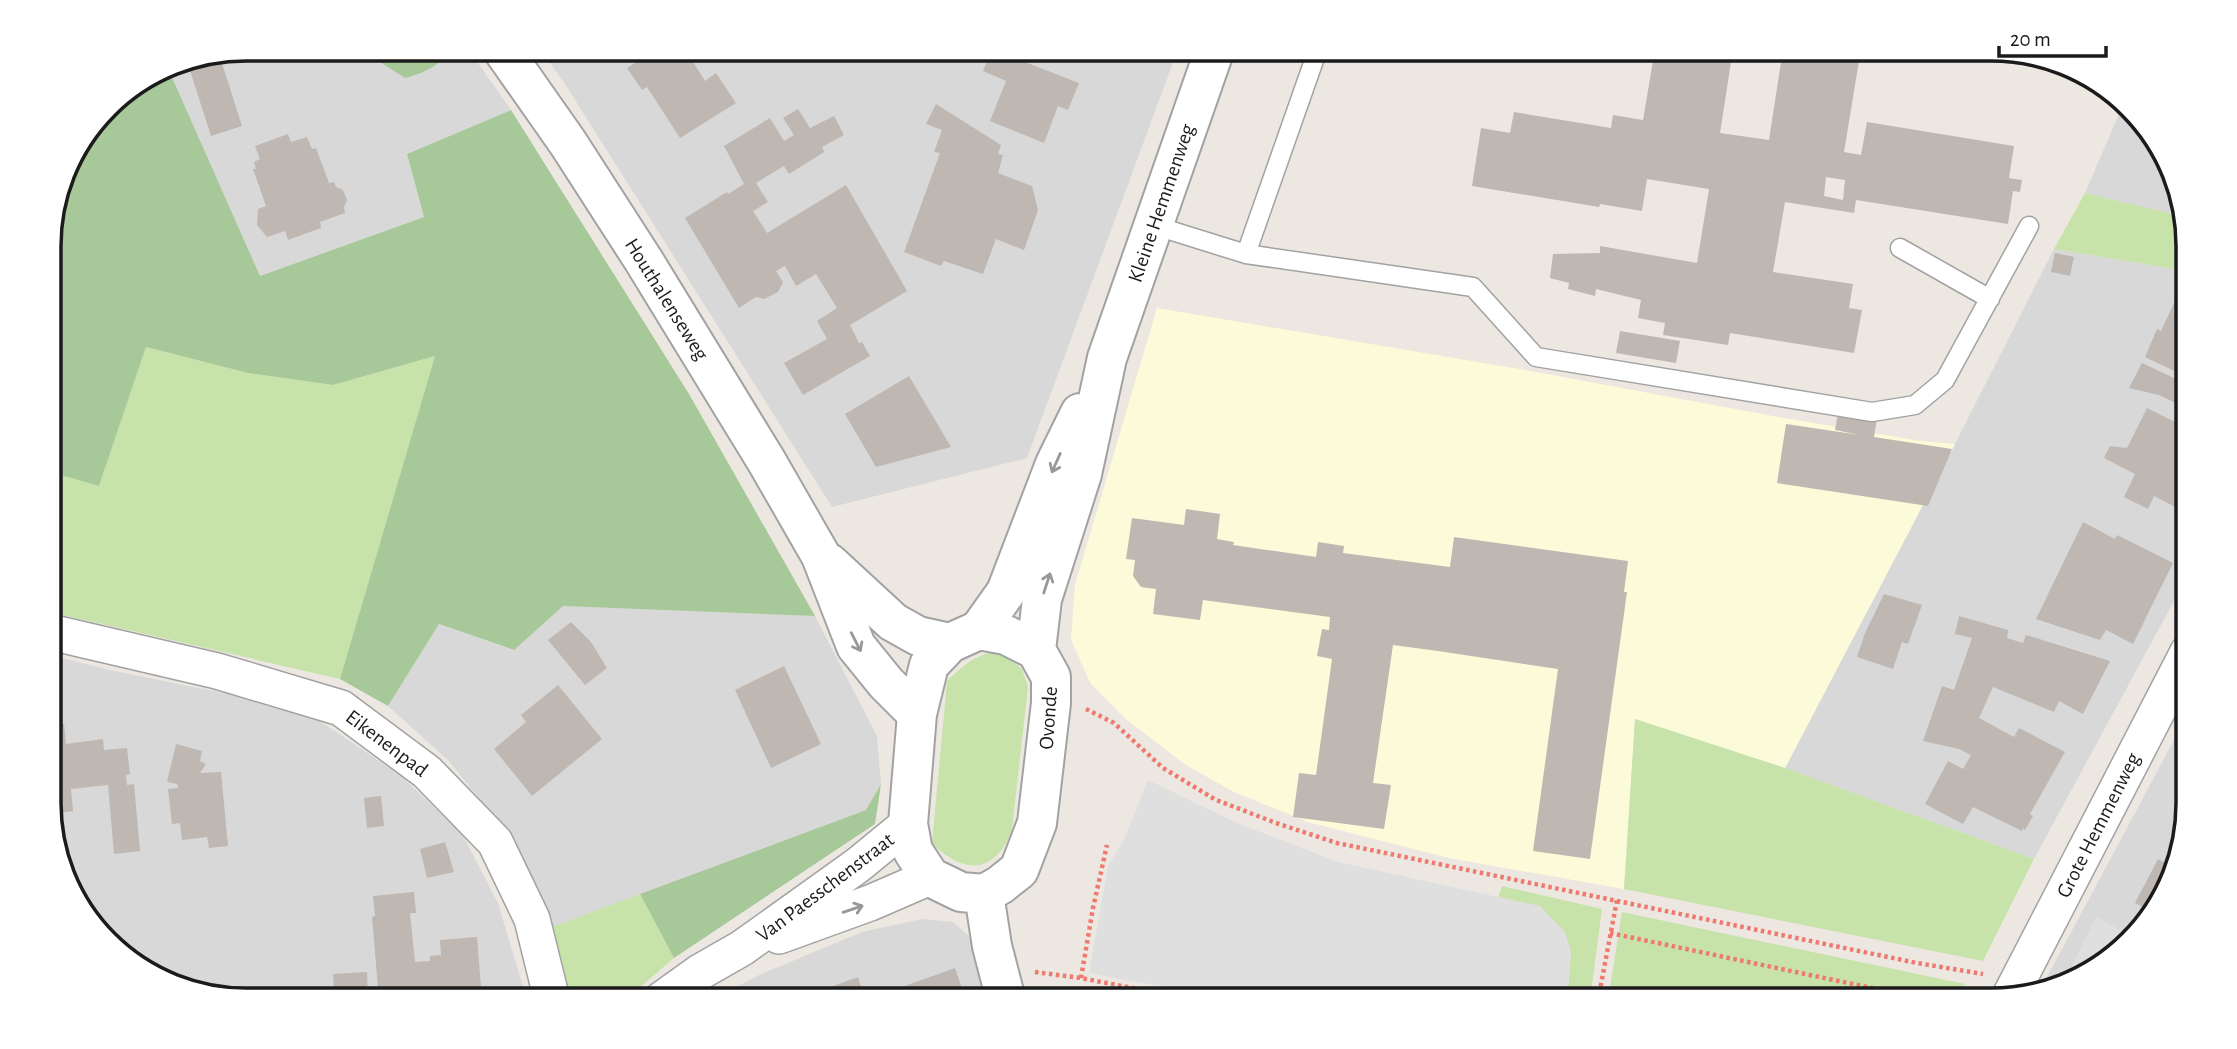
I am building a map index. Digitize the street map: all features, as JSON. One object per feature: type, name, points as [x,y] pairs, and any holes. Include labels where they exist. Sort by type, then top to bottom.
[{"type":"street","name":"Kleine Hemmenweg","points":[[1035,650],[1042,599],[1082,474],[1108,358],[1211,61]]},
{"type":"street","name":"Houthalenseweg","points":[[511,62],[568,143],[644,261],[767,462],[821,556],[856,646],[886,684],[917,714]]},
{"type":"street","name":"Kleine Hemmenweg","points":[[964,636],[1006,592],[1055,464],[1108,358]]},
{"type":"street","name":"Houthalenseweg","points":[[821,556],[893,622],[918,636],[964,636]]},
{"type":"street","name":"Eikenenpad","points":[[61,635],[217,671],[341,708],[427,772],[495,842],[532,919],[549,988]]},
{"type":"street","points":[[1001,983],[984,894],[961,892],[930,877],[913,851],[908,824],[917,714],[929,665],[964,636],[1006,635],[1035,650]]},
{"type":"street","name":"Ovonde","points":[[984,894],[1019,870],[1037,823],[1051,703],[1051,677],[1035,650]]},
{"type":"street","name":"Grote Hemmenweg","points":[[2015,986],[2176,675]]},
{"type":"street","name":"Van Paesschenstraat","points":[[678,988],[742,948],[858,865],[908,824]]},
{"type":"street","name":"Van Paesschenstraat","points":[[742,948],[870,903],[930,877]]},
{"type":"lane","points":[[1246,254],[1314,61]]},
{"type":"lane","points":[[1153,225],[1246,254],[1473,287],[1536,357],[1872,412],[1915,405],[1945,380],[2028,226]]},
{"type":"lane","points":[[1900,248],[1990,299]]},
{"type":"path","points":[[1051,703],[1085,708],[1114,723],[1163,768],[1216,800],[1337,843],[1917,963],[2005,987]]},
{"type":"path","points":[[1081,978],[1107,845]]},
{"type":"path","points":[[1600,987],[1616,900]]},
{"type":"path","points":[[1610,933],[1868,987]]},
{"type":"path","points":[[1001,983],[1081,978],[1130,987]]},
{"type":"shaded area","points":[[1173,61],[1027,458],[832,507],[549,62]]},
{"type":"shaded area","points":[[234,62],[477,62],[511,110],[407,154],[424,217],[260,276],[172,77],[210,65]]},
{"type":"shaded area","points":[[380,62],[440,62],[405,78]]},
{"type":"shaded area","points":[[172,77],[260,276],[424,217],[407,154],[511,110],[689,394],[815,616],[563,606],[514,650],[439,624],[388,706],[340,679],[435,356],[333,385],[248,373],[146,347],[99,486],[62,475],[62,235],[71,187],[92,144],[124,107]]},
{"type":"shaded area","points":[[2119,114],[2151,154],[2162,176],[2172,214],[2085,193]]},
{"type":"shaded area","points":[[2054,249],[2176,269],[2176,597],[2034,859],[1785,768]]},
{"type":"shaded area","points":[[1157,308],[1525,370],[1778,417],[1920,441],[1955,444],[1785,768],[1635,719],[1624,889],[1449,858],[1308,822],[1234,792],[1186,765],[1127,720],[1091,684],[1071,640],[1075,585]]},
{"type":"shaded area","points":[[562,606],[815,616],[877,736],[881,784],[866,810],[547,929],[509,836],[448,760],[388,706],[439,624],[513,650]]},
{"type":"shaded area","points":[[61,658],[253,699],[314,717],[400,775],[462,834],[498,903],[523,988],[247,988],[210,984],[176,974],[154,963],[116,933],[100,915],[75,873],[68,850],[61,802]]},
{"type":"shaded area","points":[[2176,736],[2174,827],[2162,873],[2151,895],[2121,933],[2093,957],[2046,979]]},
{"type":"shaded area","points":[[1148,780],[1237,823],[1338,862],[1540,906],[1565,932],[1571,952],[1568,987],[1166,987],[1089,973],[1108,866],[1125,838]]},
{"type":"shaded area","points":[[881,784],[875,824],[674,958],[640,894],[866,810]]},
{"type":"shaded area","points":[[2096,917],[2123,931],[2093,957],[2070,970]]},
{"type":"shaded area","points":[[922,919],[953,922],[969,936],[984,988],[735,988],[759,975],[862,932]]},
{"type":"green space","points":[[2085,193],[2172,214],[2176,269],[2054,249]]},
{"type":"green space","points":[[146,347],[248,373],[333,385],[435,356],[340,679],[61,615],[62,475],[99,486]]},
{"type":"green space","points":[[1001,651],[1022,669],[1028,687],[1012,829],[997,855],[988,862],[967,865],[955,861],[932,843],[947,681],[978,657]]},
{"type":"green space","points":[[1635,719],[1785,768],[2034,859],[1983,961],[1624,889]]},
{"type":"green space","points":[[1502,886],[1602,909],[1592,987],[1568,987],[1571,952],[1498,897]]},
{"type":"green space","points":[[640,894],[674,958],[639,988],[564,988],[547,929]]},
{"type":"green space","points":[[1622,912],[1965,984],[1963,987],[1610,987]]},
{"type":"building","points":[[1653,61],[1731,61],[1720,133],[1769,140],[1781,61],[1859,61],[1844,152],[1861,155],[1867,122],[2014,146],[2009,178],[2022,180],[2020,192],[2013,191],[2008,224],[1856,200],[1854,213],[1785,202],[1773,272],[1853,284],[1849,308],[1862,310],[1854,353],[1730,333],[1728,345],[1663,335],[1665,323],[1638,318],[1641,300],[1596,289],[1595,296],[1568,289],[1569,283],[1550,278],[1553,254],[1600,253],[1600,246],[1697,263],[1709,189],[1647,179],[1642,211],[1600,204],[1599,207],[1472,186],[1481,128],[1510,133],[1514,112],[1611,128],[1613,115],[1643,120]],"holes":[[[1826,177],[1845,180],[1843,200],[1824,196]]]},
{"type":"building","points":[[637,62],[693,62],[705,81],[716,73],[736,103],[680,138],[647,87],[642,90],[627,68]]},
{"type":"building","points":[[987,62],[1024,62],[1079,83],[1068,110],[1058,106],[1044,143],[990,121],[1006,81],[983,71]]},
{"type":"building","points":[[222,63],[242,126],[211,136],[190,70]]},
{"type":"building","points":[[936,104],[1001,145],[998,154],[1003,155],[998,173],[1032,186],[1038,210],[1024,250],[996,239],[983,274],[944,261],[941,266],[904,252],[940,153],[934,152],[942,130],[926,124]]},
{"type":"building","points":[[798,109],[810,128],[834,116],[844,135],[822,147],[824,152],[789,174],[784,166],[756,183],[768,202],[753,211],[767,233],[846,185],[907,291],[850,325],[859,343],[862,342],[870,356],[803,395],[784,363],[827,339],[817,321],[837,308],[816,274],[796,286],[785,266],[776,271],[783,282],[778,292],[764,299],[756,297],[739,308],[685,218],[744,184],[724,146],[770,118],[784,141],[794,135],[783,118]]},
{"type":"building","points":[[288,134],[291,142],[307,137],[312,149],[316,148],[329,183],[334,182],[336,187],[343,190],[347,200],[345,213],[320,222],[321,228],[288,240],[285,231],[267,237],[257,225],[258,209],[266,206],[253,169],[256,169],[254,162],[260,159],[255,146]]},
{"type":"building","points":[[2055,253],[2074,257],[2070,276],[2051,272]]},
{"type":"building","points":[[2176,299],[2176,372],[2145,357],[2157,329],[2161,331]]},
{"type":"building","points":[[1620,331],[1680,341],[1676,363],[1616,353]]},
{"type":"building","points":[[2142,363],[2176,379],[2176,403],[2159,395],[2129,388]]},
{"type":"building","points":[[909,376],[951,447],[876,467],[845,414]]},
{"type":"building","points":[[2147,408],[2176,422],[2176,507],[2154,496],[2148,509],[2124,497],[2135,474],[2104,458],[2110,446],[2127,448]]},
{"type":"building","points":[[1838,413],[1877,418],[1874,437],[1952,449],[1928,506],[1777,483],[1786,424],[1860,435],[1835,430]]},
{"type":"building","points":[[1186,509],[1220,514],[1217,539],[1234,542],[1233,545],[1316,557],[1318,542],[1344,546],[1343,553],[1450,567],[1454,537],[1628,561],[1624,592],[1627,592],[1590,859],[1533,851],[1558,669],[1438,651],[1393,645],[1373,783],[1391,785],[1384,829],[1293,817],[1299,773],[1316,775],[1332,659],[1317,656],[1322,629],[1329,630],[1330,617],[1203,600],[1200,620],[1153,614],[1156,589],[1141,587],[1133,576],[1135,560],[1126,559],[1132,518],[1184,525]]},
{"type":"building","points":[[2083,522],[2115,539],[2117,535],[2173,563],[2133,644],[2106,630],[2100,640],[2036,619]]},
{"type":"building","points":[[1884,594],[1922,605],[1908,644],[1902,642],[1893,669],[1857,657],[1865,633]]},
{"type":"building","points":[[1959,616],[2008,630],[2007,638],[2023,643],[2026,635],[2110,661],[2083,714],[2059,701],[2054,712],[1993,687],[1979,718],[2014,737],[2019,728],[2065,752],[2030,814],[2033,816],[2022,831],[1973,807],[1963,824],[1925,804],[1948,761],[1963,769],[1971,755],[1959,749],[1923,741],[1942,686],[1954,690],[1972,638],[1955,634]]},
{"type":"building","points":[[571,622],[591,642],[607,668],[585,685],[548,640]]},
{"type":"building","points":[[784,666],[821,744],[771,768],[735,690]]},
{"type":"building","points":[[558,685],[602,739],[532,796],[494,749],[526,722],[521,715]]},
{"type":"building","points":[[61,724],[64,724],[66,744],[103,739],[104,750],[127,748],[130,774],[126,775],[127,785],[134,784],[140,851],[114,854],[108,785],[71,789],[73,811],[62,813]]},
{"type":"building","points":[[176,744],[202,751],[200,761],[206,764],[200,773],[221,772],[228,846],[209,848],[207,837],[182,840],[180,823],[172,824],[168,789],[178,788],[177,784],[167,782]]},
{"type":"building","points":[[381,796],[384,826],[367,828],[364,798]]},
{"type":"building","points":[[445,842],[454,872],[427,878],[420,849]]},
{"type":"building","points":[[2158,859],[2165,863],[2143,907],[2135,903]]},
{"type":"building","points":[[414,892],[416,913],[410,913],[415,962],[430,961],[430,956],[441,955],[440,940],[477,937],[481,988],[378,988],[372,917],[375,916],[373,896]]},
{"type":"building","points":[[955,968],[962,988],[902,988]]},
{"type":"building","points":[[367,972],[368,988],[334,988],[333,974]]},
{"type":"building","points":[[858,977],[861,988],[829,988]]}]
